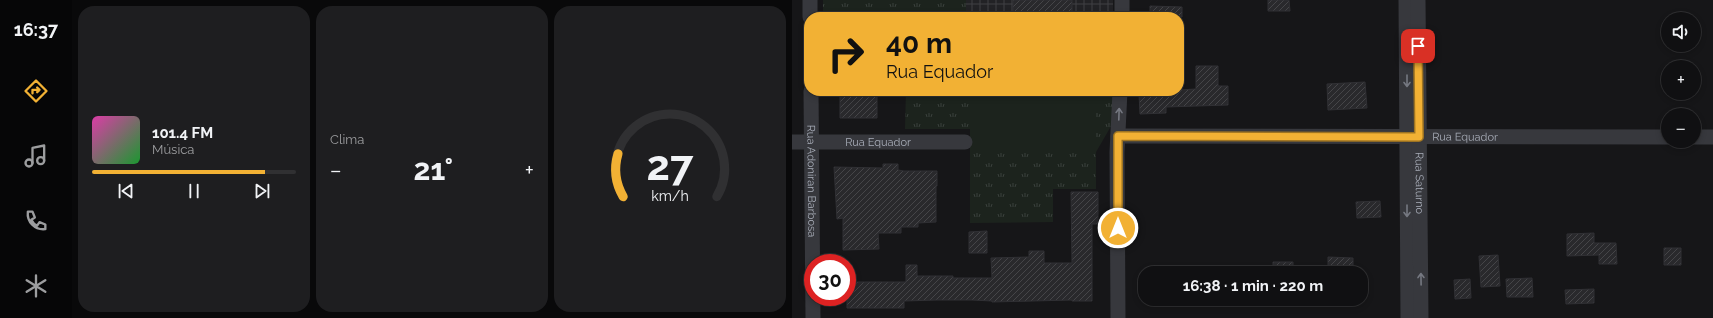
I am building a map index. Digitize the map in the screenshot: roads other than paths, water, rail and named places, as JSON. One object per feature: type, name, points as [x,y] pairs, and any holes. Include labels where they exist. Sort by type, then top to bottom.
[{"type":"street","points":[[810,0],[810,12]]},
{"type":"street","points":[[1122,0],[1122,12]]},
{"type":"street","name":"Rua Saturno","points":[[1406,0],[1421,318]]},
{"type":"street","name":"Rua Saturno","points":[[1408,318],[1418,0]]},
{"type":"street","name":"Rua Adoniran Barbosa","points":[[811,96],[813,318]]},
{"type":"street","points":[[1118,318],[1118,136],[1120,96]]},
{"type":"street","name":"Rua Equador","points":[[1118,136],[1661,137]]},
{"type":"street","points":[[1701,137],[1713,137]]},
{"type":"street","name":"Rua Equador","points":[[792,142],[965,142]]}]
